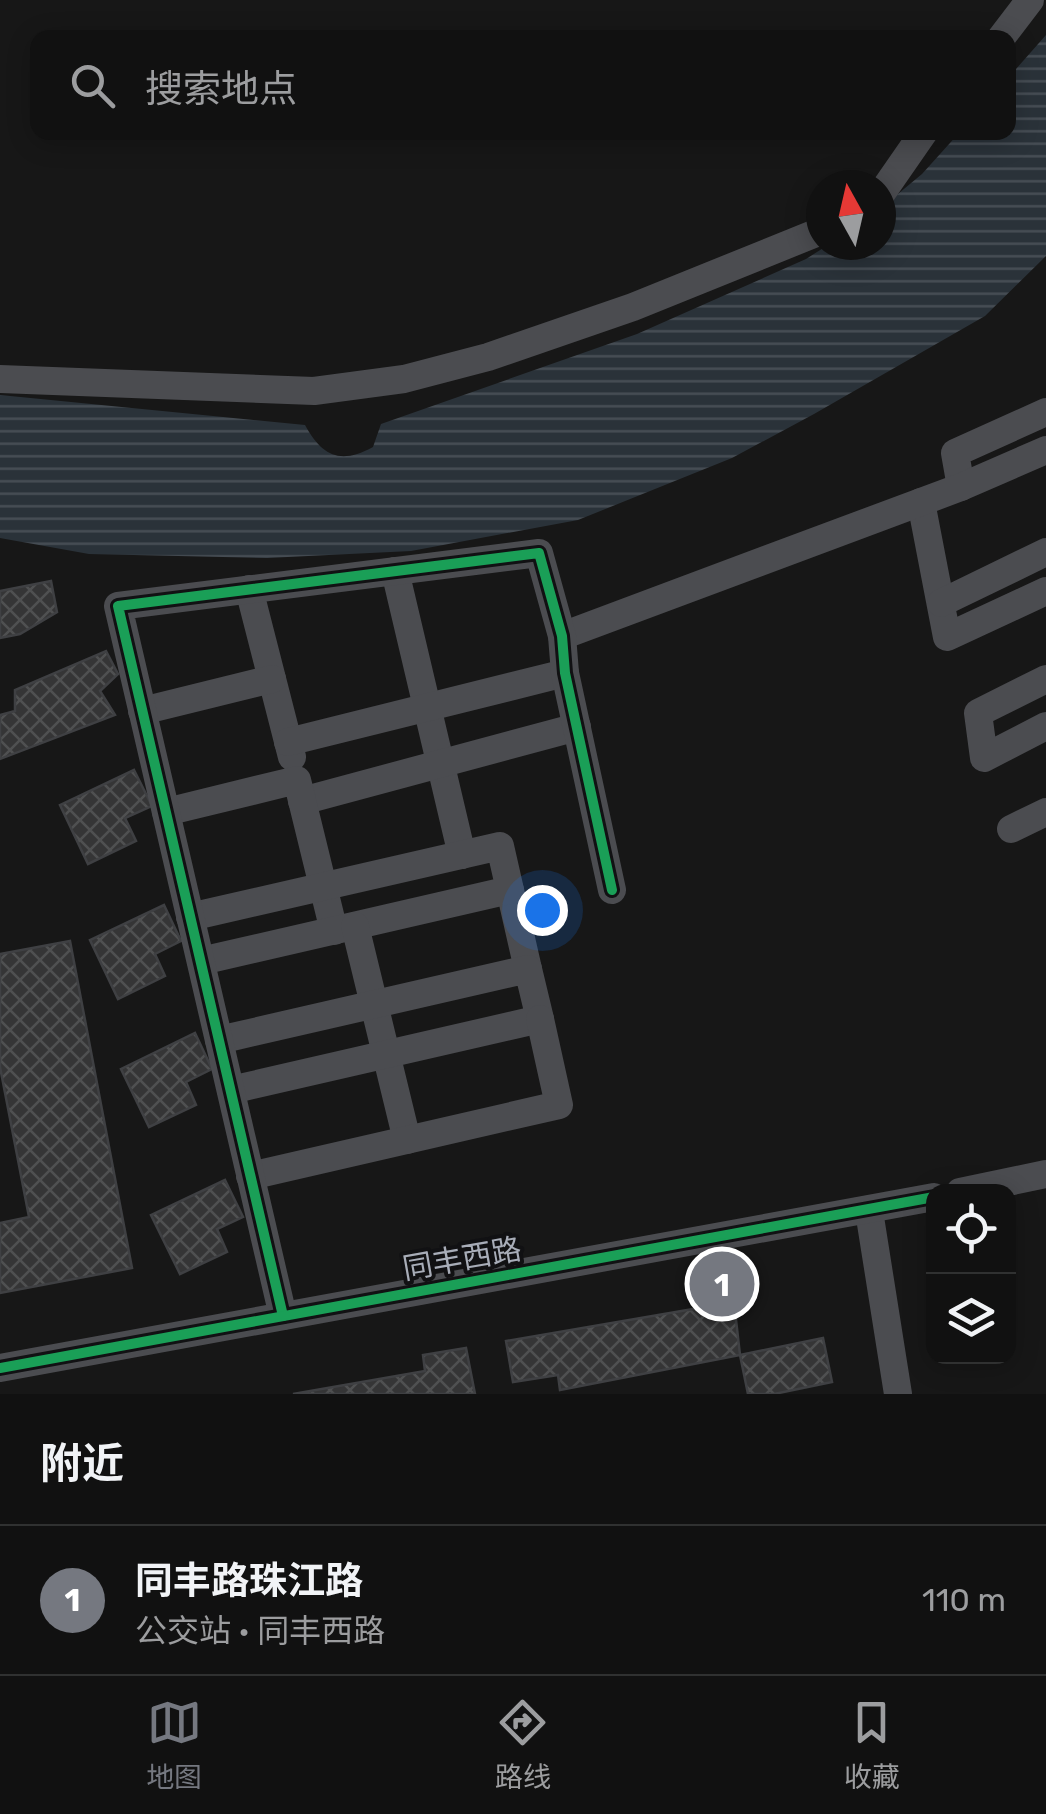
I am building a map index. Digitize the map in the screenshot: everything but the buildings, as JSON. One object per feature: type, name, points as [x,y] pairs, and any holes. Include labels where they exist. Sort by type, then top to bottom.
[{"type":"street","points":[[1007,30],[1030,0]]},
{"type":"street","points":[[896,172],[918,140]]},
{"type":"street","points":[[0,378],[314,392],[404,379],[488,357],[633,307],[806,236]]},
{"type":"street","points":[[961,487],[955,454],[1046,412]]},
{"type":"street","points":[[562,636],[922,502],[1046,450]]},
{"type":"street","points":[[922,502],[947,637],[1046,590]]},
{"type":"street","points":[[941,603],[1046,552]]},
{"type":"street","points":[[283,1316],[118,606],[540,553],[562,636],[565,672],[612,890]]},
{"type":"street","points":[[396,571],[462,855]]},
{"type":"street","points":[[249,589],[323,887],[374,1004],[407,1140]]},
{"type":"street","points":[[288,742],[565,672]]},
{"type":"street","points":[[142,711],[272,679]]},
{"type":"street","points":[[1046,679],[978,713],[984,758],[1046,726]]},
{"type":"street","points":[[166,812],[440,764],[577,727]]},
{"type":"street","points":[[1011,830],[1046,812]]},
{"type":"street","points":[[190,917],[500,846],[560,1105],[250,1176]]},
{"type":"street","points":[[201,961],[510,890]]},
{"type":"street","points":[[219,1040],[528,969]]},
{"type":"street","points":[[230,1090],[540,1019]]},
{"type":"street","points":[[998,1184],[1046,1174]]},
{"type":"street","name":"同丰西路","points":[[0,1368],[926,1199]]},
{"type":"street","points":[[868,1210],[898,1394]]},
{"type":"shaded area","points":[[1046,35],[1046,256],[985,316],[732,458],[578,520],[411,551],[267,558],[89,554],[0,538],[0,395],[305,425],[325,450],[351,456],[373,447],[381,424],[637,334],[806,259],[896,260],[896,196],[953,140],[1016,140],[1016,69]]},
{"type":"cycle path","points":[[283,1316],[118,606],[539,553],[562,636],[565,673],[612,890]]},
{"type":"cycle path","points":[[0,1368],[926,1198]]},
{"type":"place","name":"同丰路珠江路","points":[[722,1284]]}]
